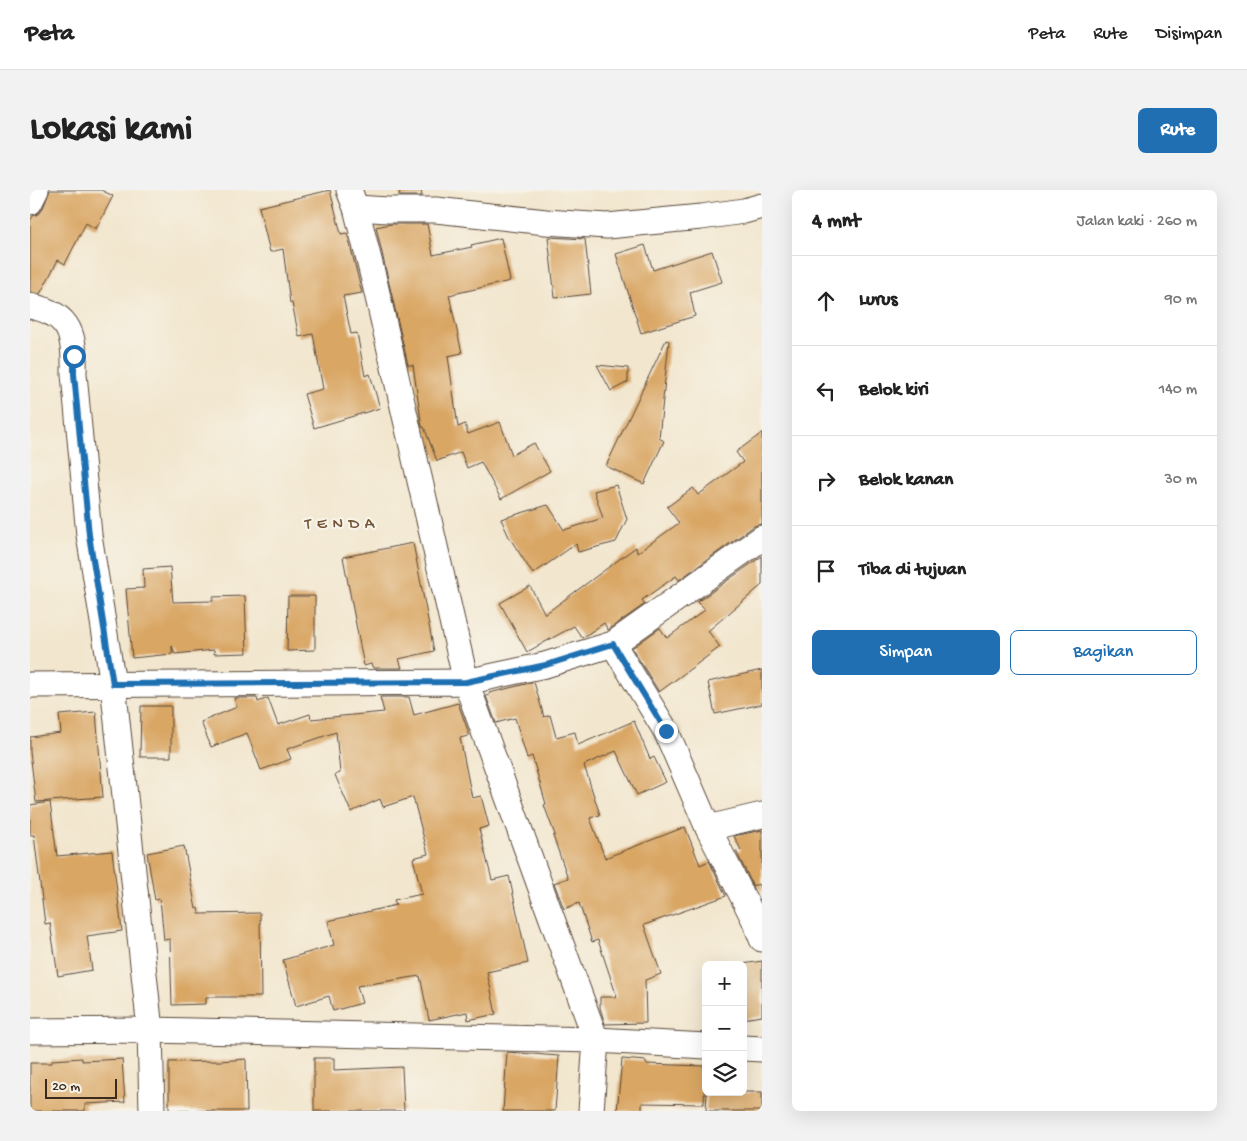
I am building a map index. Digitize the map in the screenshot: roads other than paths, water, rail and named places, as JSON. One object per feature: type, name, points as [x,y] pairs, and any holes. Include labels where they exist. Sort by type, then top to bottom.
[{"type":"street","points":[[30,202],[36,190]]},
{"type":"street","points":[[353,199],[388,210],[436,210],[546,222],[608,226],[700,217],[744,211],[762,206]]},
{"type":"street","points":[[353,199],[466,682],[596,1040],[591,1111]]},
{"type":"street","points":[[30,306],[44,309],[62,320],[71,331],[89,535],[113,684],[150,1030],[152,1111]]},
{"type":"street","points":[[30,685],[466,682],[546,665],[613,644],[762,538]]},
{"type":"street","points":[[613,644],[666,731],[708,828],[759,925]]},
{"type":"street","points":[[708,828],[762,815]]},
{"type":"street","points":[[30,1031],[150,1030],[596,1040],[702,1046]]},
{"type":"street","points":[[747,1048],[762,1050]]},
{"type":"district","name":"T E N D A","points":[[340,525]]}]
